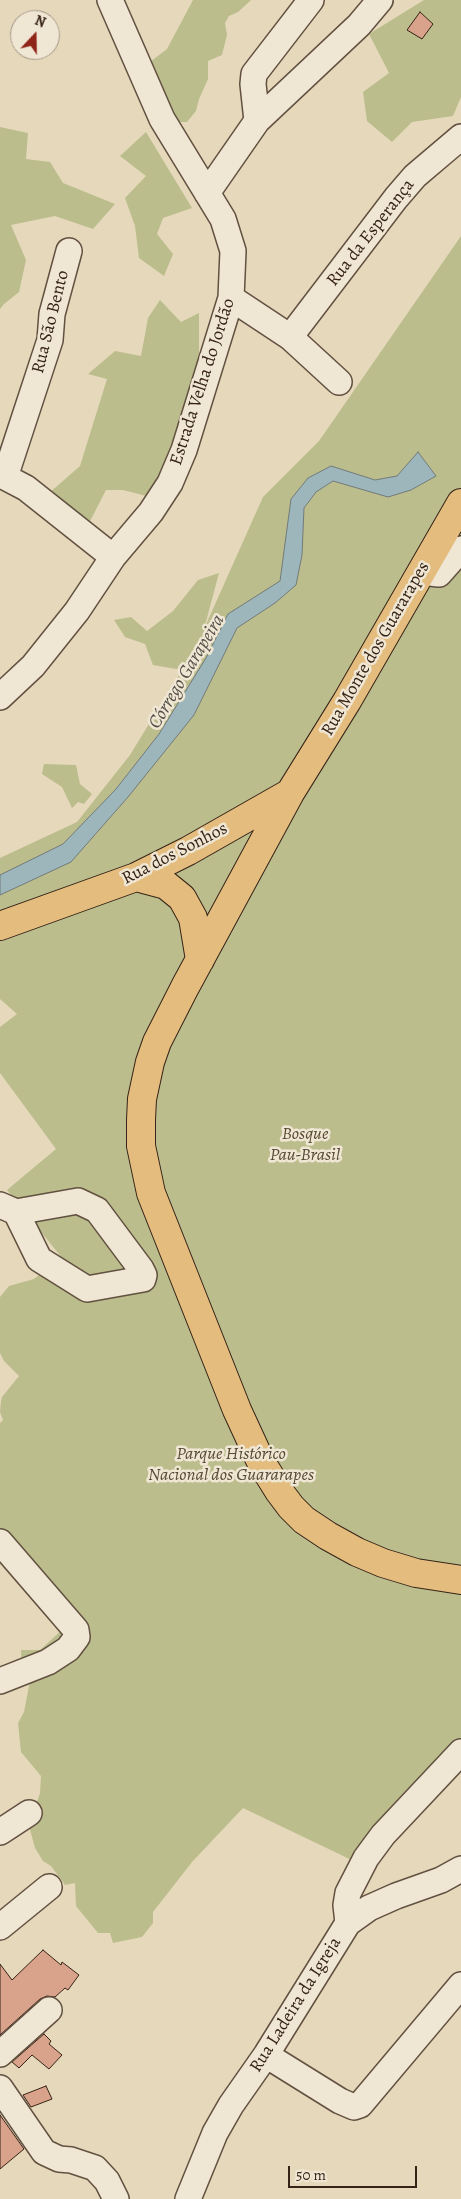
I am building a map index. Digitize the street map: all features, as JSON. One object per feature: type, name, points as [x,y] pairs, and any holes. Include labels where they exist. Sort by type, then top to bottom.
[{"type":"main road","name":"Rua Monte dos Guararapes","points":[[461,503],[347,701],[290,793],[157,1042],[150,1062],[142,1099],[141,1146],[151,1193],[236,1410],[261,1462],[290,1507],[304,1520],[356,1552],[416,1573],[461,1580]]},
{"type":"main road","name":"Rua dos Sonhos","points":[[0,926],[136,877],[188,851],[290,793]]},
{"type":"main road","points":[[136,877],[166,885],[182,898],[193,918],[200,960]]},
{"type":"street","name":"Estrada Velha do Jordão","points":[[0,697],[34,666],[77,611],[113,557],[151,512],[170,483],[184,450],[231,298],[233,251],[223,219],[162,119],[110,0]]},
{"type":"street","points":[[257,121],[253,84],[254,74],[311,0]]},
{"type":"street","points":[[207,193],[257,121],[359,25],[380,0]]},
{"type":"street","name":"Rua da Esperança","points":[[290,337],[396,198],[415,176],[461,137]]},
{"type":"street","name":"Rua São Bento","points":[[69,251],[52,314],[50,340],[2,486],[26,488],[113,557]]},
{"type":"street","points":[[231,298],[290,337],[340,382]]},
{"type":"street","points":[[420,572],[439,574],[461,549]]},
{"type":"street","points":[[78,1201],[97,1210],[141,1269],[144,1276],[143,1280],[87,1289],[39,1259],[8,1209],[78,1201]]},
{"type":"street","points":[[0,1542],[76,1630],[77,1637],[68,1649],[48,1662],[0,1681]]},
{"type":"street","points":[[348,1923],[346,1905],[348,1893],[366,1858],[383,1835],[461,1752]]},
{"type":"street","points":[[0,1832],[29,1812]]},
{"type":"street","name":"Rua Ladeira da Igreja","points":[[188,2199],[215,2133],[231,2105],[266,2055],[348,1923],[369,1908],[441,1880],[461,1869]]},
{"type":"street","points":[[0,1927],[49,1887]]},
{"type":"street","points":[[266,2055],[340,2101],[354,2107],[360,2106],[461,1986]]},
{"type":"street","points":[[0,2054],[49,2010]]},
{"type":"street","points":[[0,2088],[44,2152],[59,2159],[71,2160],[95,2168],[107,2180],[116,2199]]},
{"type":"green space","points":[[193,0],[251,0],[238,12],[229,16],[225,23],[227,35],[222,55],[208,61],[208,79],[196,111],[187,122],[178,122],[150,62],[167,49]]},
{"type":"green space","points":[[424,0],[461,0],[461,97],[453,116],[412,122],[392,142],[367,121],[363,92],[389,73],[369,34]]},
{"type":"green space","points":[[0,127],[28,133],[26,159],[50,162],[63,183],[115,204],[93,229],[55,216],[11,225],[26,260],[19,292],[0,309]]},
{"type":"green space","points":[[146,132],[192,208],[163,218],[157,234],[173,254],[164,276],[139,258],[135,226],[125,198],[146,176],[120,156]]},
{"type":"green space","name":"Parque Histórico Nacional dos Guararapes","points":[[461,236],[461,1759],[360,1864],[243,1808],[192,1862],[153,1912],[153,1923],[142,1937],[113,1943],[110,1933],[98,1933],[76,1906],[75,1883],[65,1885],[51,1866],[43,1861],[35,1848],[29,1826],[40,1793],[41,1776],[21,1752],[18,1723],[24,1712],[30,1681],[22,1672],[21,1650],[40,1650],[64,1628],[49,1618],[0,1554],[0,1423],[3,1420],[0,1412],[1,1401],[2,1397],[19,1376],[4,1361],[0,1353],[0,1297],[9,1286],[34,1279],[56,1262],[67,1264],[7,1190],[56,1149],[0,1073],[0,1027],[17,1014],[0,999],[0,858],[77,822],[130,755],[182,670],[153,665],[145,644],[125,637],[114,620],[131,617],[147,631],[173,611],[198,580],[219,573],[204,629],[263,497],[319,441]]},
{"type":"green space","points":[[160,300],[181,322],[199,313],[199,361],[190,397],[150,497],[123,490],[106,490],[87,527],[48,494],[80,466],[107,379],[88,374],[115,351],[141,356],[148,318]]},
{"type":"green space","points":[[44,764],[76,765],[80,784],[92,794],[84,804],[78,802],[72,808],[62,787],[42,774]]},
{"type":"water","points":[[418,452],[436,476],[411,490],[388,497],[333,481],[316,492],[304,508],[302,555],[296,585],[275,603],[237,628],[194,715],[128,797],[71,862],[0,895],[0,875],[63,844],[116,789],[159,734],[206,658],[228,614],[280,581],[291,499],[308,478],[331,466],[375,480],[397,476]]},
{"type":"building","points":[[420,12],[433,24],[422,39],[407,30]]},
{"type":"building","points":[[43,1950],[61,1965],[62,1962],[79,1975],[68,1990],[65,1988],[55,1997],[47,1996],[40,1999],[0,2035],[0,1964],[12,1980]]},
{"type":"building","points":[[44,2034],[51,2041],[49,2044],[62,2055],[49,2069],[32,2055],[19,2068],[12,2062]]},
{"type":"building","points":[[46,2086],[52,2099],[31,2107],[23,2095]]},
{"type":"building","points":[[0,2115],[24,2149],[0,2169]]},
{"type":"water label","name":"Córrego Garapeira","points":[[187,672]]},
{"type":"park label","name":"Bosque Pau-Brasil","points":[[305,1145]]}]
